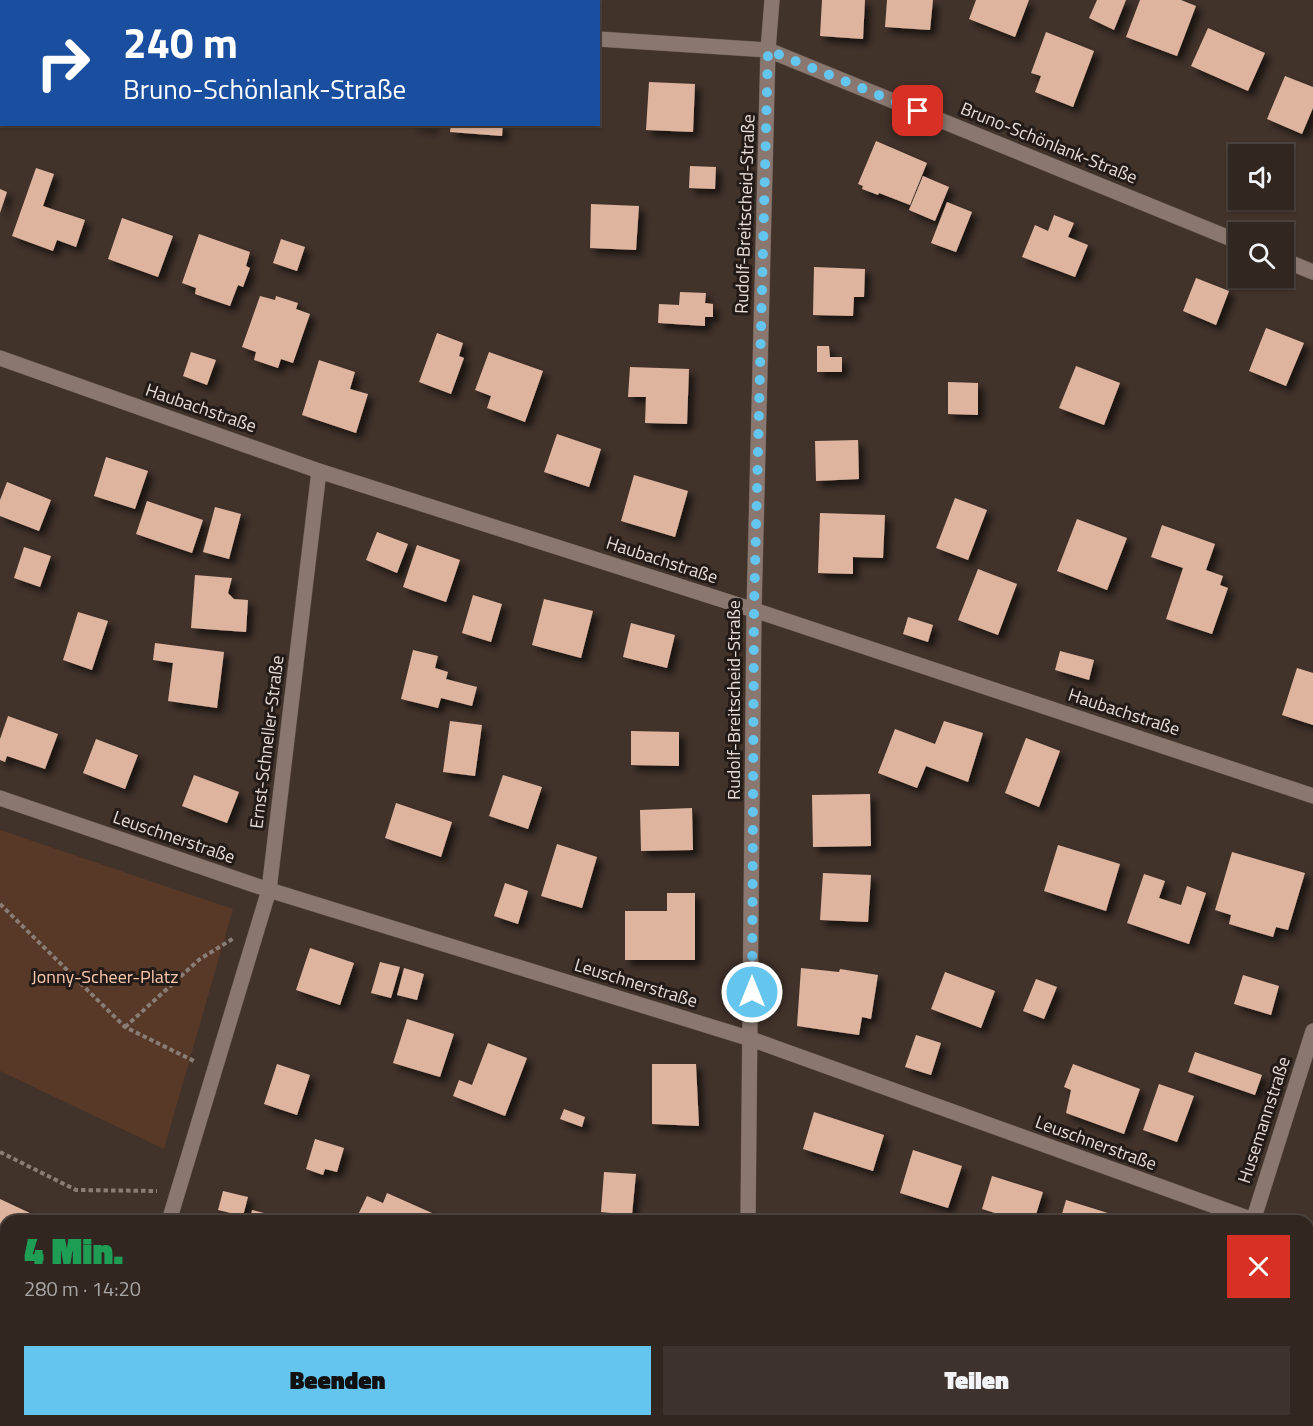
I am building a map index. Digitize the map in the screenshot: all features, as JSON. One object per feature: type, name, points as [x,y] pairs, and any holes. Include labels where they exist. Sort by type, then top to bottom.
[{"type":"street","name":"Rudolf-Breitscheid-Straße","points":[[748,1215],[752,1040],[754,610],[768,50],[772,0]]},
{"type":"street","name":"Bruno-Schönlank-Straße","points":[[600,39],[768,50],[1228,238]]},
{"type":"street","points":[[1294,264],[1313,272]]},
{"type":"street","name":"Haubachstraße","points":[[0,358],[319,471],[754,610],[1313,796]]},
{"type":"street","name":"Ernst-Schneller-Straße","points":[[171,1215],[269,890],[319,471]]},
{"type":"street","name":"Leuschnerstraße","points":[[0,798],[269,890],[752,1040],[1237,1215]]},
{"type":"street","name":"Husemannstraße","points":[[1256,1215],[1313,1032]]},
{"type":"path","points":[[0,904],[125,1027],[214,1071]]},
{"type":"path","points":[[125,1027],[200,959],[260,921]]},
{"type":"path","points":[[0,1152],[76,1190],[178,1191]]},
{"type":"green space","name":"Jonny-Scheer-Platz","points":[[0,830],[233,909],[164,1149],[0,1071]]},
{"type":"building","points":[[822,0],[865,0],[863,39],[820,36]]},
{"type":"building","points":[[887,0],[933,0],[930,30],[885,27]]},
{"type":"building","points":[[976,0],[1029,0],[1015,37],[969,19]]},
{"type":"building","points":[[1097,0],[1126,0],[1114,30],[1089,18]]},
{"type":"building","points":[[1140,0],[1181,0],[1196,6],[1177,56],[1126,37]]},
{"type":"building","points":[[1208,28],[1265,53],[1248,91],[1191,66]]},
{"type":"building","points":[[1046,32],[1094,51],[1073,107],[1035,92],[1041,76],[1031,73]]},
{"type":"building","points":[[1285,76],[1313,87],[1313,108],[1302,134],[1267,119]]},
{"type":"building","points":[[649,82],[695,84],[693,132],[646,130]]},
{"type":"building","points":[[451,126],[503,126],[502,136],[450,132]]},
{"type":"building","points":[[876,141],[927,163],[910,205],[862,189],[863,186],[858,184]]},
{"type":"building","points":[[690,166],[716,167],[715,189],[689,188]]},
{"type":"building","points":[[36,168],[54,174],[43,206],[85,220],[76,247],[57,240],[53,251],[12,236]]},
{"type":"building","points":[[923,176],[949,187],[935,221],[909,210]]},
{"type":"building","points":[[0,189],[7,192],[0,213]]},
{"type":"building","points":[[947,202],[972,212],[956,252],[931,243]]},
{"type":"building","points":[[591,204],[639,206],[636,250],[590,248]]},
{"type":"building","points":[[1054,215],[1074,223],[1068,237],[1088,245],[1075,277],[1022,257],[1035,225],[1048,231]]},
{"type":"building","points":[[122,218],[173,236],[158,277],[108,259]]},
{"type":"building","points":[[199,234],[250,252],[246,266],[250,268],[243,287],[238,285],[230,306],[195,294],[196,288],[182,283]]},
{"type":"building","points":[[281,239],[305,247],[297,271],[273,263]]},
{"type":"building","points":[[814,267],[865,269],[864,297],[854,297],[853,316],[813,315]]},
{"type":"building","points":[[1196,278],[1229,291],[1216,325],[1183,311]]},
{"type":"building","points":[[680,292],[706,293],[705,303],[713,304],[713,317],[705,317],[705,326],[658,323],[659,304],[679,305]]},
{"type":"building","points":[[260,296],[275,300],[276,296],[298,303],[296,309],[310,314],[293,363],[281,359],[278,368],[254,360],[256,352],[242,347]]},
{"type":"building","points":[[1266,328],[1304,343],[1286,386],[1249,371]]},
{"type":"building","points":[[437,333],[463,343],[459,356],[464,358],[451,394],[419,382]]},
{"type":"building","points":[[817,346],[829,346],[830,357],[842,357],[842,372],[817,372]]},
{"type":"building","points":[[191,352],[216,360],[207,385],[183,376]]},
{"type":"building","points":[[489,352],[543,371],[525,422],[487,408],[491,396],[475,390]]},
{"type":"building","points":[[319,360],[355,372],[350,389],[368,394],[356,433],[302,415]]},
{"type":"building","points":[[1076,366],[1120,383],[1104,425],[1059,408]]},
{"type":"building","points":[[630,367],[689,369],[687,424],[645,423],[646,397],[628,397]]},
{"type":"building","points":[[948,382],[978,383],[978,415],[948,414]]},
{"type":"building","points":[[557,434],[601,449],[589,487],[544,472]]},
{"type":"building","points":[[858,440],[859,479],[816,481],[815,441]]},
{"type":"building","points":[[106,457],[148,471],[135,509],[94,496]]},
{"type":"building","points":[[634,475],[688,491],[675,537],[621,521]]},
{"type":"building","points":[[7,482],[51,500],[39,531],[0,516],[0,500]]},
{"type":"building","points":[[955,498],[987,510],[968,560],[936,548]]},
{"type":"building","points":[[147,501],[203,520],[192,553],[136,534]]},
{"type":"building","points":[[215,507],[241,514],[229,559],[203,552]]},
{"type":"building","points":[[820,513],[885,515],[883,558],[853,557],[853,574],[818,573]]},
{"type":"building","points":[[1077,519],[1127,538],[1107,590],[1057,571]]},
{"type":"building","points":[[1162,525],[1215,544],[1206,570],[1223,576],[1220,585],[1228,588],[1212,634],[1166,619],[1183,568],[1151,557]]},
{"type":"building","points":[[377,532],[408,544],[397,573],[366,560]]},
{"type":"building","points":[[417,545],[460,560],[446,602],[403,587]]},
{"type":"building","points":[[24,547],[51,556],[40,587],[14,578]]},
{"type":"building","points":[[978,569],[1017,584],[998,635],[958,620]]},
{"type":"building","points":[[195,575],[232,578],[228,593],[234,599],[248,600],[246,632],[191,628]]},
{"type":"building","points":[[473,595],[502,604],[491,642],[462,633]]},
{"type":"building","points":[[544,599],[593,611],[581,658],[532,645]]},
{"type":"building","points":[[78,612],[108,621],[92,670],[63,660]]},
{"type":"building","points":[[908,617],[933,625],[928,642],[903,634]]},
{"type":"building","points":[[631,623],[675,635],[667,668],[623,657]]},
{"type":"building","points":[[155,643],[224,652],[217,708],[168,701],[173,663],[153,660]]},
{"type":"building","points":[[413,650],[438,656],[435,668],[448,672],[446,679],[477,687],[472,706],[441,698],[438,708],[401,699]]},
{"type":"building","points":[[1060,651],[1094,660],[1089,680],[1055,670]]},
{"type":"building","points":[[1297,668],[1313,673],[1313,725],[1282,715]]},
{"type":"building","points":[[8,716],[58,734],[45,769],[7,756],[5,762],[0,760],[0,739]]},
{"type":"building","points":[[450,721],[482,725],[475,776],[443,772]]},
{"type":"building","points":[[944,721],[983,733],[968,782],[926,766],[917,788],[878,773],[895,729],[935,744]]},
{"type":"building","points":[[631,731],[679,732],[679,766],[631,765]]},
{"type":"building","points":[[1026,738],[1060,751],[1039,807],[1005,793]]},
{"type":"building","points":[[96,739],[138,755],[125,789],[83,773]]},
{"type":"building","points":[[194,775],[239,792],[227,823],[182,806]]},
{"type":"building","points":[[503,775],[542,787],[528,829],[489,816]]},
{"type":"building","points":[[870,794],[871,846],[813,847],[812,795]]},
{"type":"building","points":[[396,803],[452,822],[441,857],[385,838]]},
{"type":"building","points":[[692,808],[693,850],[641,851],[640,810]]},
{"type":"building","points":[[557,844],[597,857],[582,908],[541,896]]},
{"type":"building","points":[[1058,845],[1120,864],[1106,911],[1044,891]]},
{"type":"building","points":[[1232,852],[1305,873],[1288,930],[1276,927],[1273,937],[1229,924],[1231,915],[1215,910]]},
{"type":"building","points":[[823,873],[871,875],[868,922],[820,920]]},
{"type":"building","points":[[1144,874],[1165,881],[1159,898],[1181,905],[1187,886],[1206,893],[1189,944],[1127,923]]},
{"type":"building","points":[[505,883],[528,891],[518,924],[494,916]]},
{"type":"building","points":[[667,893],[695,893],[695,960],[625,960],[625,911],[667,911]]},
{"type":"building","points":[[310,948],[354,963],[340,1005],[296,990]]},
{"type":"building","points":[[380,962],[400,967],[391,998],[371,993]]},
{"type":"building","points":[[404,968],[424,974],[417,1000],[397,995]]},
{"type":"building","points":[[801,968],[839,972],[840,969],[878,975],[871,1019],[862,1017],[859,1035],[797,1026]]},
{"type":"building","points":[[945,972],[995,991],[981,1028],[931,1009]]},
{"type":"building","points":[[1243,975],[1279,986],[1271,1015],[1234,1004]]},
{"type":"building","points":[[1036,979],[1057,987],[1044,1019],[1023,1011]]},
{"type":"building","points":[[407,1019],[454,1034],[440,1077],[393,1063]]},
{"type":"building","points":[[916,1035],[941,1043],[931,1075],[905,1067]]},
{"type":"building","points":[[488,1043],[527,1058],[505,1116],[453,1096],[459,1080],[472,1085]]},
{"type":"building","points":[[1195,1052],[1262,1075],[1255,1095],[1188,1072]]},
{"type":"building","points":[[277,1064],[310,1075],[297,1115],[264,1104]]},
{"type":"building","points":[[652,1064],[696,1064],[699,1126],[652,1124]]},
{"type":"building","points":[[1073,1064],[1140,1089],[1124,1134],[1066,1113],[1071,1090],[1064,1087]]},
{"type":"building","points":[[1159,1084],[1194,1096],[1177,1142],[1143,1130]]},
{"type":"building","points":[[564,1109],[585,1117],[582,1127],[560,1119]]},
{"type":"building","points":[[814,1112],[884,1135],[873,1171],[803,1149]]},
{"type":"building","points":[[315,1139],[344,1148],[337,1172],[325,1169],[323,1175],[306,1169]]},
{"type":"building","points":[[913,1150],[962,1166],[948,1208],[900,1193]]},
{"type":"building","points":[[604,1172],[636,1174],[632,1215],[601,1212]]},
{"type":"building","points":[[992,1176],[1043,1192],[1036,1215],[1002,1215],[982,1209]]},
{"type":"building","points":[[223,1191],[248,1197],[243,1215],[218,1210]]},
{"type":"building","points":[[387,1193],[432,1213],[431,1215],[358,1215],[367,1196],[383,1203]]},
{"type":"building","points":[[0,1199],[34,1215],[0,1215]]},
{"type":"building","points":[[1066,1200],[1111,1214],[1111,1215],[1062,1215]]},
{"type":"building","points":[[252,1210],[272,1215],[251,1215]]},
{"type":"route","points":[[752,992],[754,610],[768,50],[918,111]]}]
